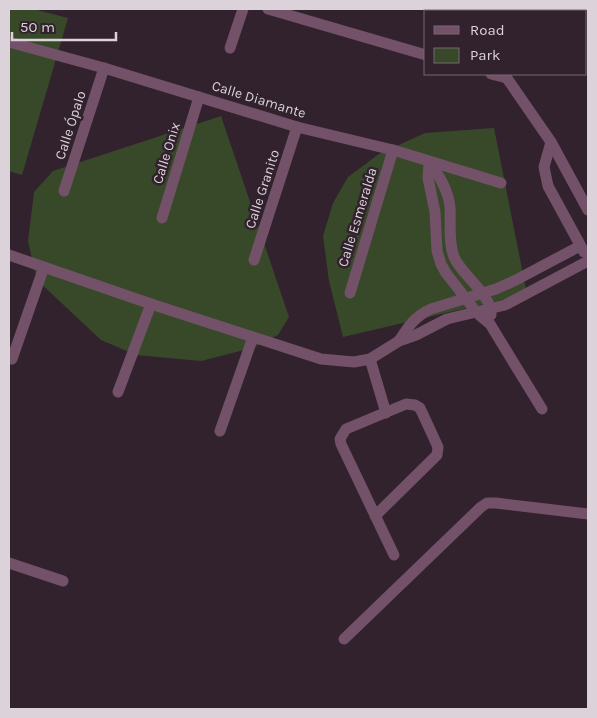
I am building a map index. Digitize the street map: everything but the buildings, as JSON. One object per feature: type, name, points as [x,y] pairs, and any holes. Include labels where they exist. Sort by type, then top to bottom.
[{"type":"street","points":[[230,48],[243,9]]},
{"type":"street","points":[[268,9],[424,54]]},
{"type":"street","points":[[466,10],[473,9]]},
{"type":"street","name":"Calle Diamante","points":[[9,42],[104,68],[297,127],[393,150],[501,182]]},
{"type":"street","name":"Calle Ópalo","points":[[64,191],[104,68]]},
{"type":"street","points":[[506,76],[551,142],[588,210]]},
{"type":"street","name":"Calle Onix","points":[[162,218],[199,97]]},
{"type":"street","name":"Calle Granito","points":[[254,260],[297,127]]},
{"type":"street","points":[[9,255],[253,337],[329,360],[354,362],[370,358],[398,341],[416,335],[447,319],[505,305],[588,260],[548,186],[544,167],[551,142]]},
{"type":"street","name":"Calle Esmeralda","points":[[350,293],[393,150]]},
{"type":"street","points":[[429,162],[438,174],[447,192],[453,255],[463,272],[482,293],[491,309],[490,324]]},
{"type":"street","points":[[429,162],[428,178],[434,212],[437,251],[446,273],[476,313],[490,324],[542,409]]},
{"type":"street","points":[[398,341],[421,313],[516,280],[580,246]]},
{"type":"street","points":[[12,359],[44,267]]},
{"type":"street","points":[[537,269],[545,284]]},
{"type":"street","points":[[118,392],[151,304]]},
{"type":"street","points":[[220,431],[253,337]]},
{"type":"street","points":[[370,358],[386,413]]},
{"type":"street","points":[[375,516],[434,460],[438,452],[438,447],[420,408],[411,404],[406,404],[346,429],[340,439],[341,444],[375,516],[394,556]]},
{"type":"street","points":[[344,639],[487,503],[588,514]]},
{"type":"street","points":[[9,562],[63,581]]},
{"type":"green space","points":[[9,9],[33,9],[68,18],[22,175],[9,171]]},
{"type":"green space","points":[[221,116],[289,317],[278,335],[252,348],[201,361],[136,355],[101,340],[37,280],[28,241],[34,192],[53,171]]},
{"type":"green space","points":[[494,128],[527,294],[343,337],[329,281],[323,236],[333,203],[348,177],[379,154],[425,133]]}]
